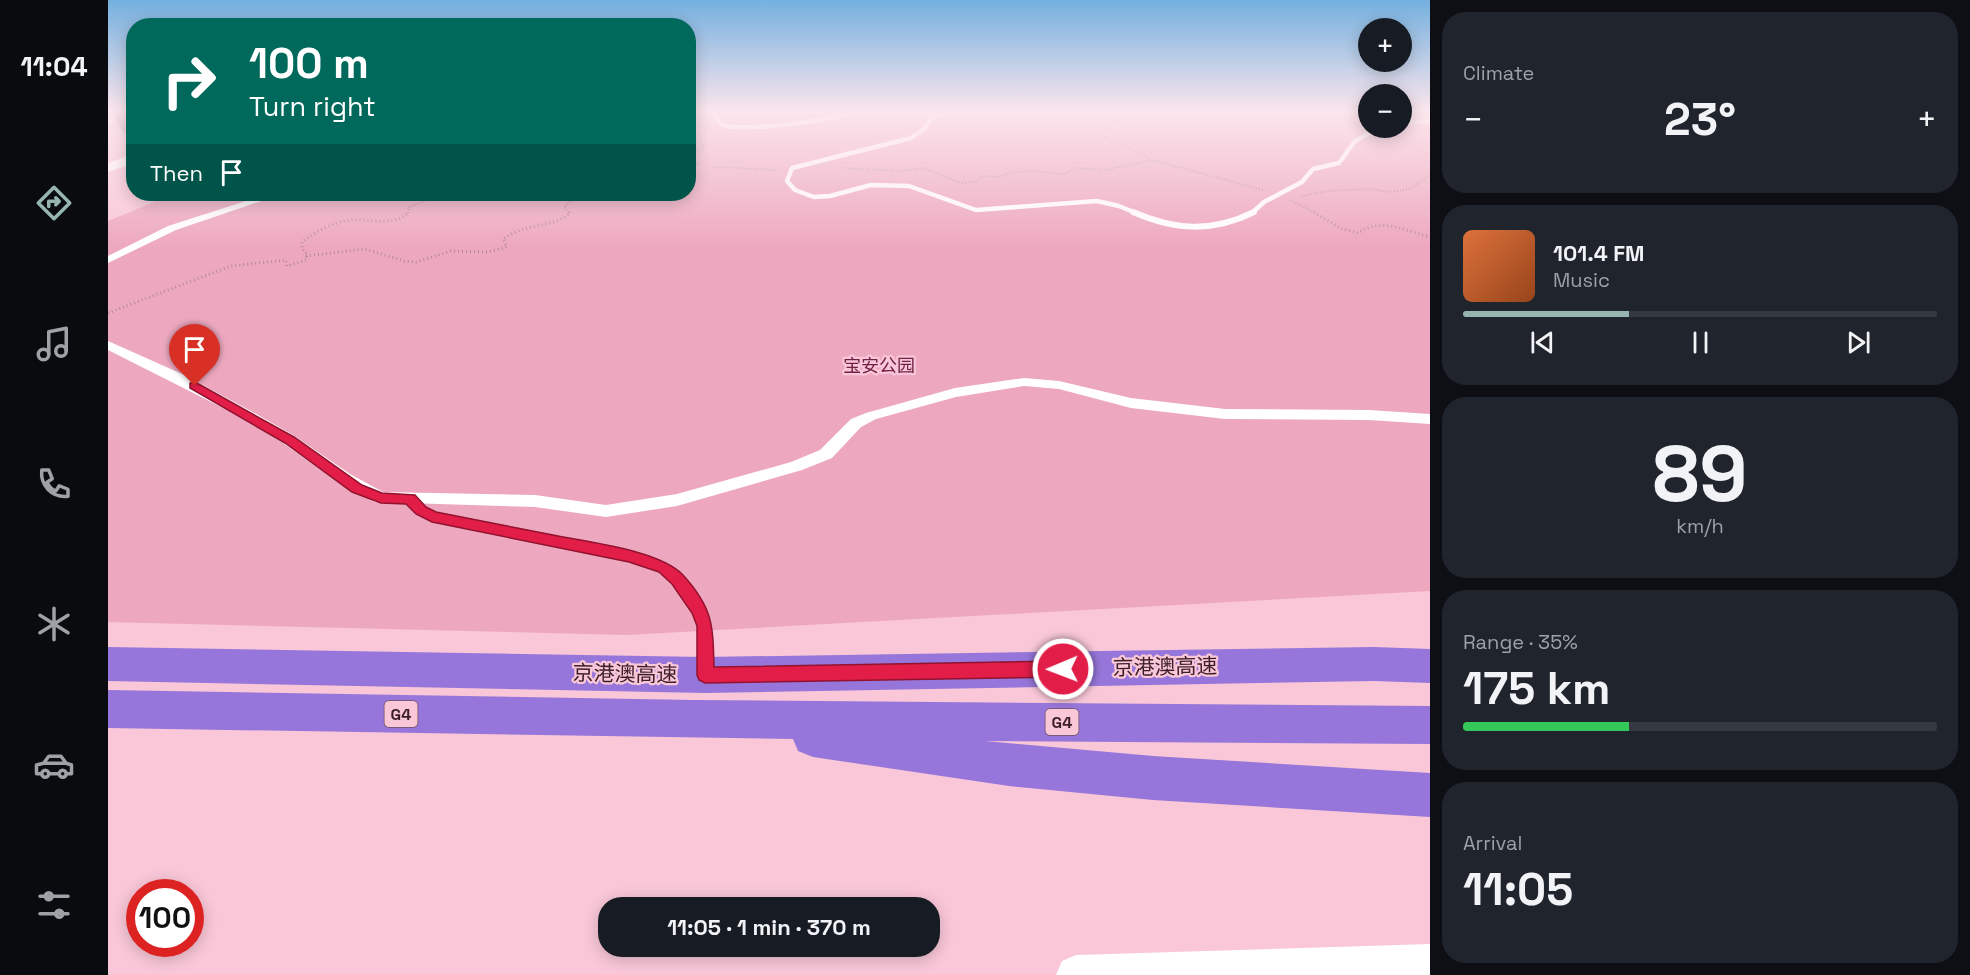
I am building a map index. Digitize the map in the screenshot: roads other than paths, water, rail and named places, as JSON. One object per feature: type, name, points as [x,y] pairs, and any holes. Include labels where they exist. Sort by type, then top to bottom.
[{"type":"highway","points":[[1374,664],[1430,661]]},
{"type":"highway","name":"京港澳高速","points":[[108,664],[705,675],[1374,664],[1430,666]]},
{"type":"highway","name":"G4","points":[[108,709],[694,719],[1430,725]]},
{"type":"highway","points":[[694,719],[1009,765],[1153,778],[1430,795]]},
{"type":"main road","points":[[108,163],[126,156]]},
{"type":"main road","points":[[108,168],[126,161]]},
{"type":"main road","points":[[1076,975],[1430,963]]},
{"type":"street","points":[[108,260],[172,228],[255,201]]},
{"type":"street","points":[[108,345],[174,375],[235,408],[290,440],[357,488],[381,498],[535,501],[606,511],[676,500],[806,462],[826,454],[856,423],[871,416],[955,393],[1024,382],[1059,385],[1131,403],[1168,405],[1225,414],[1369,415],[1430,419]]},
{"type":"lane","points":[[838,156],[792,168],[787,181],[795,190],[814,197],[830,196],[871,185],[909,186],[976,210],[1097,201],[1119,206],[1159,223],[1181,227],[1206,227],[1253,213],[1264,202],[1302,182],[1313,169],[1339,163],[1342,156]]},
{"type":"lane","points":[[410,499],[421,511],[432,517],[630,556],[664,568],[677,579],[699,610],[705,626],[705,675]]},
{"type":"park label","name":"宝安公园","points":[[879,366]]}]
